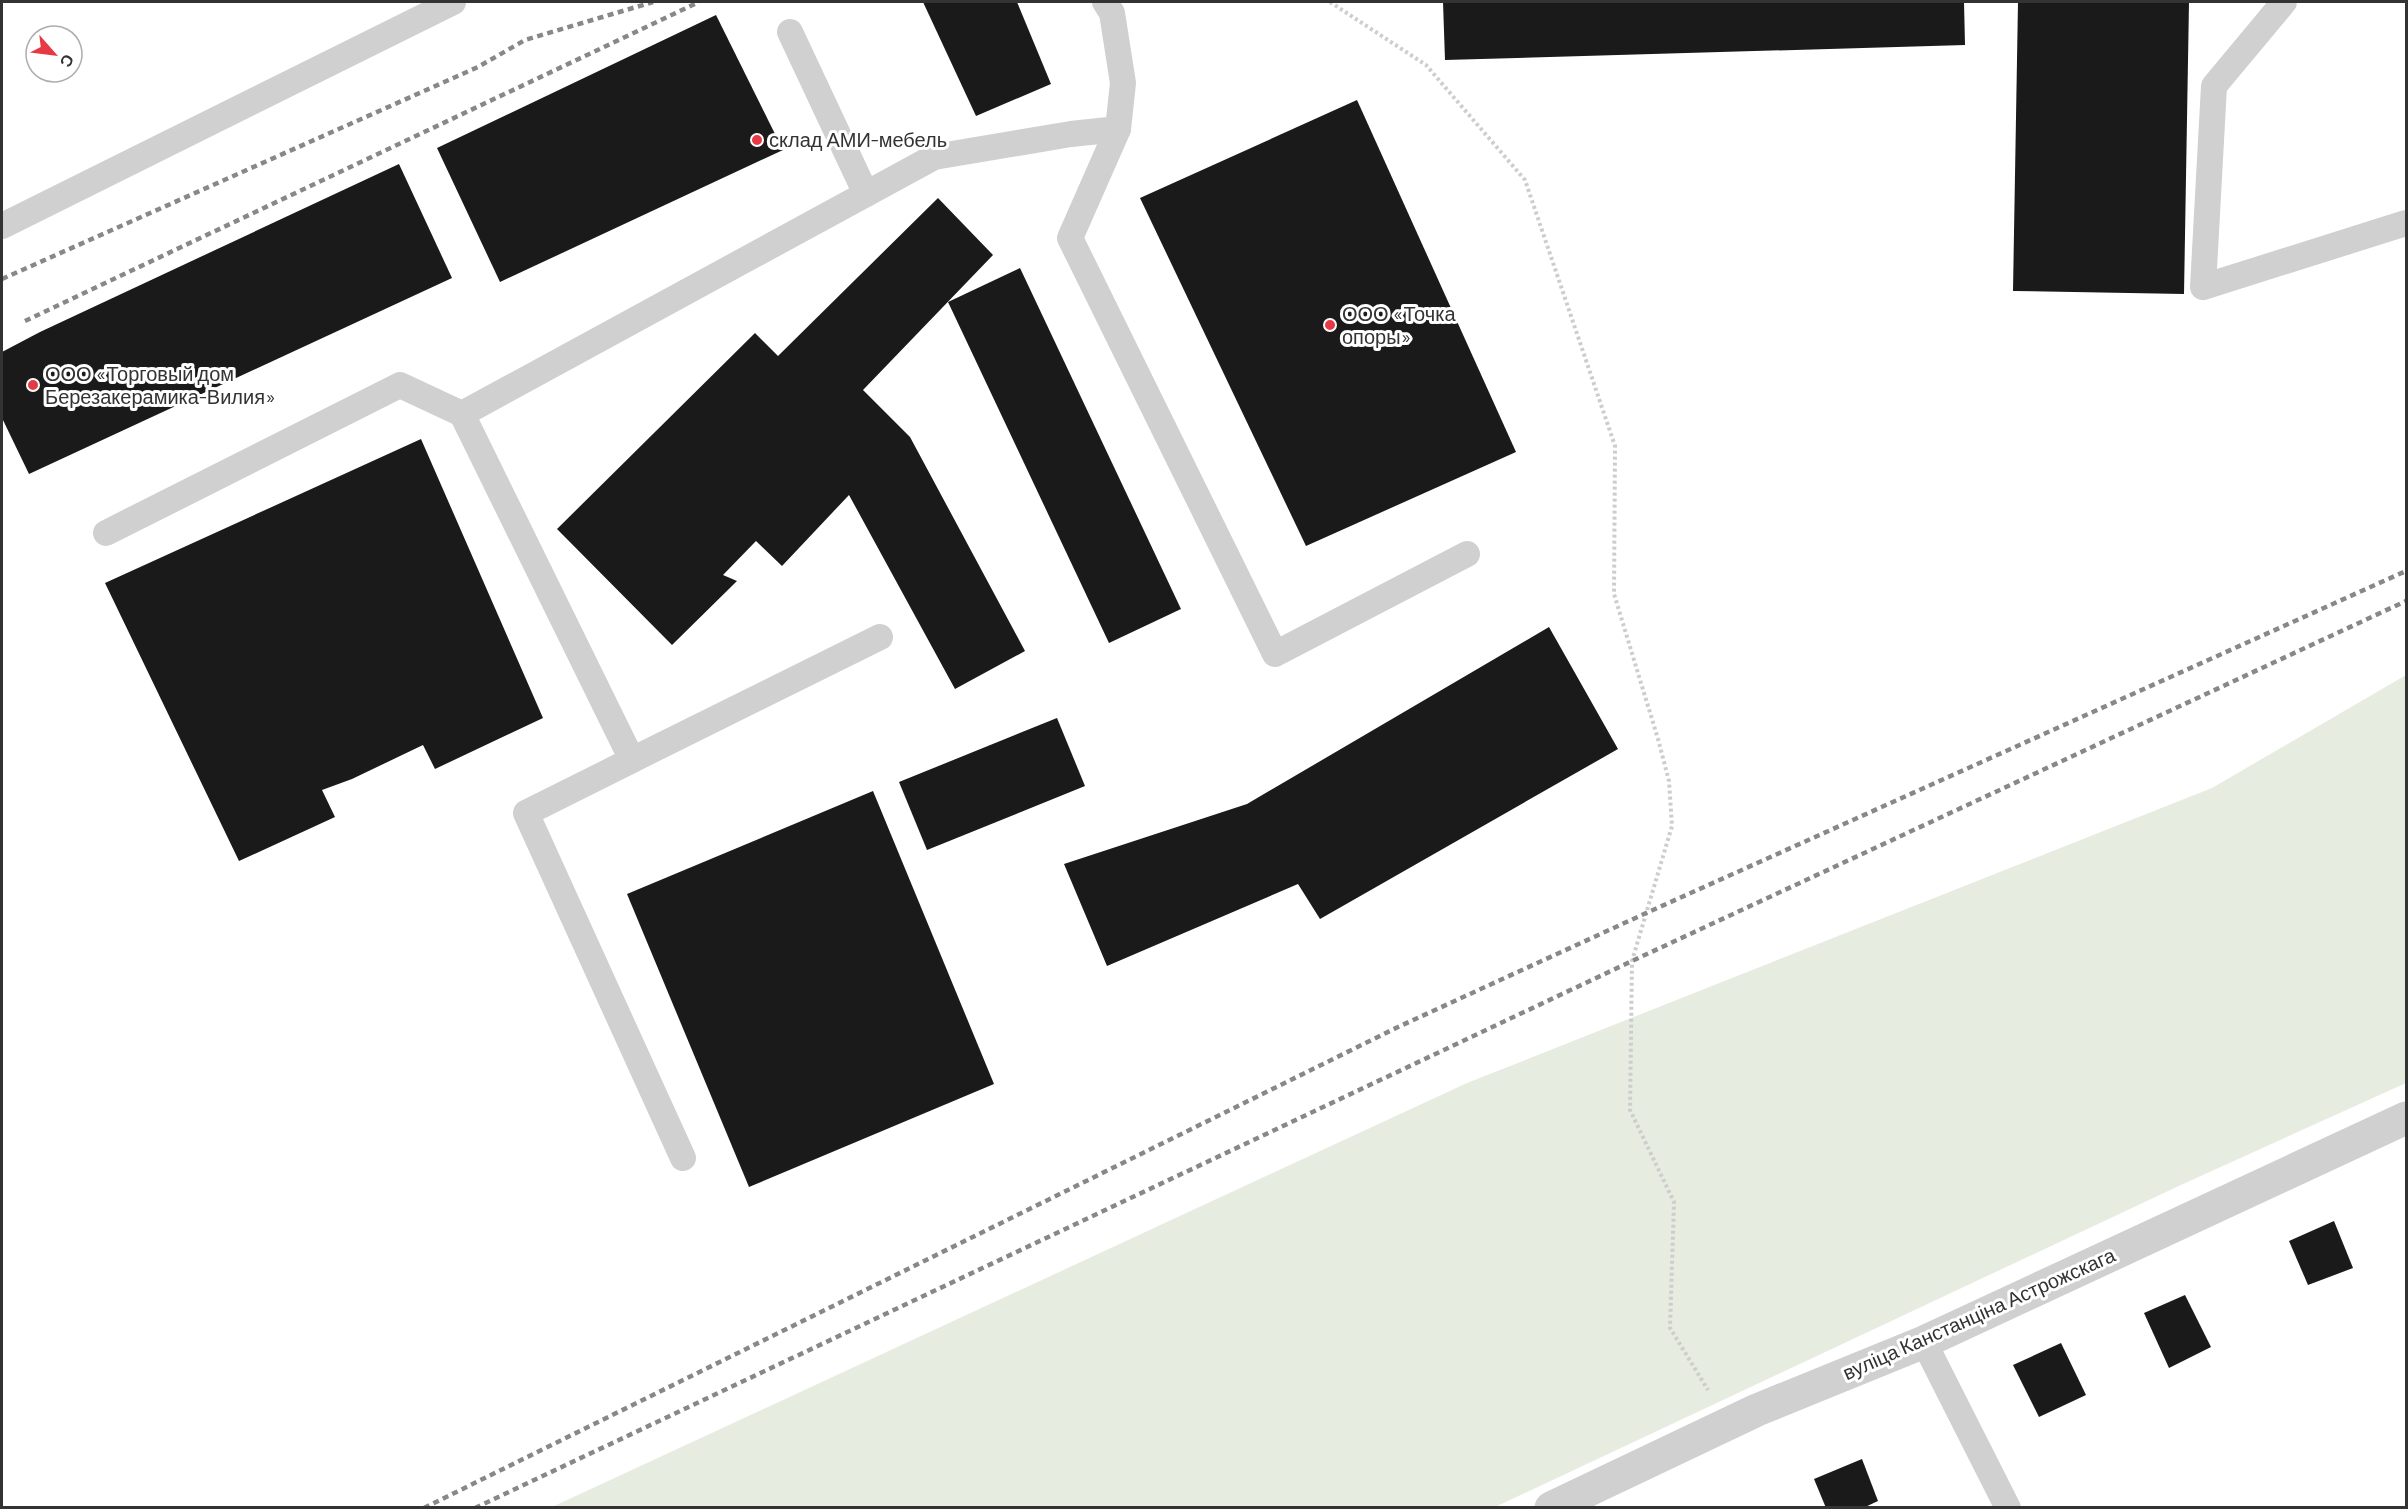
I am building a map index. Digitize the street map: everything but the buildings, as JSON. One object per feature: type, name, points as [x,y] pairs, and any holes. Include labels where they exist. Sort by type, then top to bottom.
[{"type":"street","name":"вуліца Канстанціна Астрожскага","points":[[1551,1508],[1757,1410],[1924,1342],[2406,1118]]},
{"type":"lane","points":[[2,226],[453,2]]},
{"type":"lane","points":[[1105,2],[1113,13],[1123,83],[1118,129],[1070,238],[1275,654],[1467,554]]},
{"type":"lane","points":[[2284,2],[2214,86],[2203,287],[2406,223]]},
{"type":"lane","points":[[790,32],[866,194]]},
{"type":"lane","points":[[462,414],[934,157],[1071,134],[1118,129]]},
{"type":"lane","points":[[106,533],[400,385],[462,414],[632,760]]},
{"type":"lane","points":[[683,1158],[526,813],[880,637]]},
{"type":"lane","points":[[1924,1342],[2008,1508]]},
{"type":"path","points":[[1330,2],[1426,65],[1526,180],[1615,446],[1614,594],[1669,781],[1672,826],[1632,961],[1630,1110],[1674,1202],[1670,1328],[1716,1403],[1757,1410]]},
{"type":"shaded area","points":[[2406,675],[2406,1083],[2183,1184],[1495,1507],[552,1507],[1467,1083],[2212,788]]},
{"type":"railway","points":[[2,279],[478,67],[525,40],[653,2]]},
{"type":"railway","points":[[25,321],[699,2]]},
{"type":"railway","points":[[424,1508],[1398,1027],[2406,571]]},
{"type":"railway","points":[[475,1508],[1632,961],[2406,601]]},
{"type":"place","name":"склад АМИ-мебель","points":[[757,140]]},
{"type":"place","name":"ООО «Точка опоры»","points":[[1330,325]]},
{"type":"place","name":"ООО «Торговый дом Березакерамика-Вилия»","points":[[33,385]]}]
